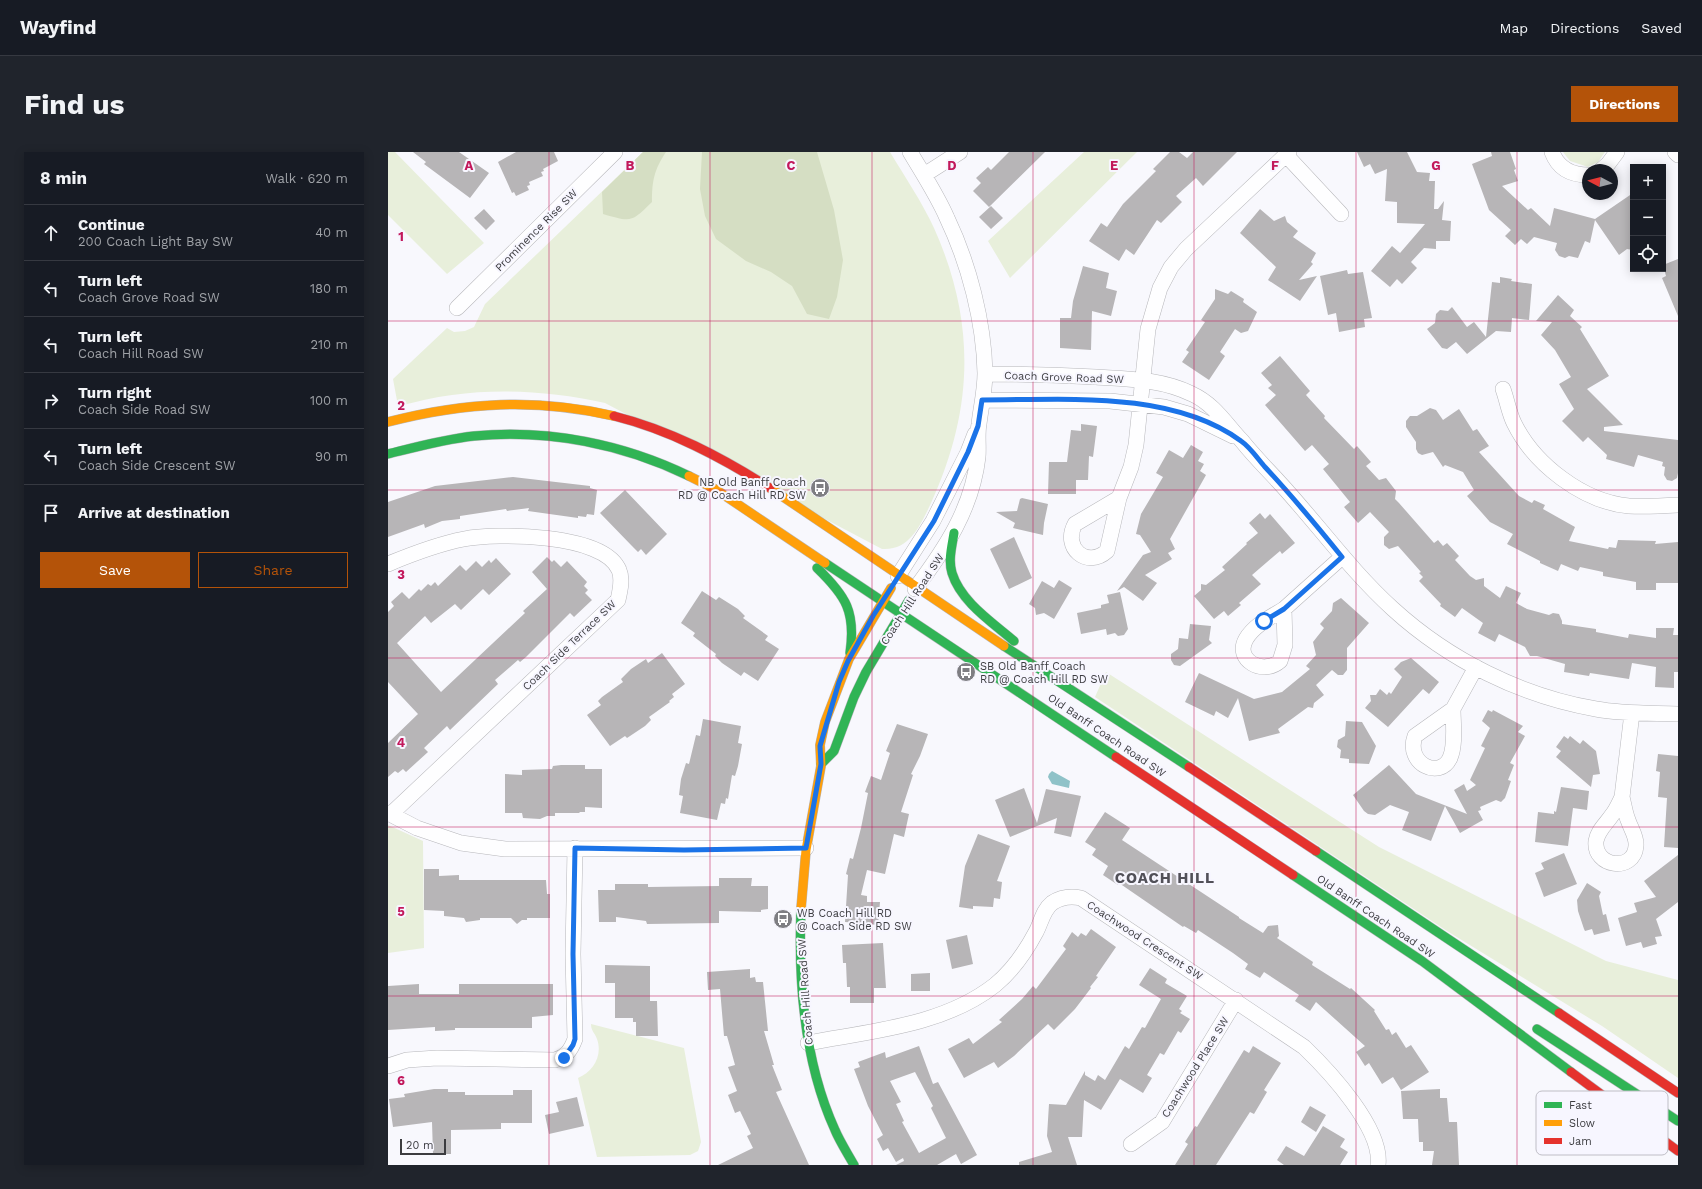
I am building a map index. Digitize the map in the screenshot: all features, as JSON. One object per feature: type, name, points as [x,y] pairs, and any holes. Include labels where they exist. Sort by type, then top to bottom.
[{"type":"main road","name":"Old Banff Coach Road SW","points":[[388,422],[440,410],[508,403],[564,406],[630,420],[662,431],[694,445],[742,471],[814,517],[898,576],[915,590],[1468,952],[1678,1093]]},
{"type":"main road","name":"Old Banff Coach Road SW","points":[[388,454],[423,444],[455,438],[517,433],[566,437],[605,445],[646,457],[684,473],[724,494],[1422,961],[1597,1091]]},
{"type":"main road","points":[[763,521],[830,580],[842,593],[851,615],[854,633],[848,661]]},
{"type":"main road","points":[[954,533],[950,555],[952,573],[960,587],[971,602],[1062,685]]},
{"type":"main road","name":"Coach Hill Road SW","points":[[854,1165],[825,1106],[808,1043],[803,1002],[800,922],[806,848],[821,764],[820,746],[822,735],[839,682],[848,661],[898,576]]},
{"type":"main road","name":"Coach Hill Road SW","points":[[821,764],[834,751],[854,697],[866,672],[915,590]]},
{"type":"main road","points":[[1422,961],[1485,997]]},
{"type":"main road","points":[[1532,1026],[1632,1091]]},
{"type":"main road","points":[[1668,1114],[1678,1121]]},
{"type":"main road","name":"Old Banff Coach Road SW","points":[[1668,1144],[1678,1151]]},
{"type":"street","name":"Prominence Rise SW","points":[[457,308],[615,152]]},
{"type":"street","name":"Coach Hill Road SW","points":[[910,152],[947,217],[964,261],[977,312],[985,374],[978,426],[978,457],[972,490],[966,508],[954,533],[915,590]]},
{"type":"street","points":[[924,175],[960,152]]},
{"type":"street","points":[[1552,152],[1555,159],[1566,170],[1572,173],[1582,174]]},
{"type":"street","points":[[1608,164],[1617,152]]},
{"type":"street","points":[[1675,152],[1678,155]]},
{"type":"street","points":[[1119,498],[1131,467],[1136,444],[1148,329],[1160,288],[1171,266],[1186,249],[1287,153],[1341,214]]},
{"type":"street","name":"Coach Grove Road SW","points":[[985,374],[1060,375],[1142,381],[1168,384],[1193,394],[1213,407],[1241,441],[1287,491],[1342,557],[1392,609],[1447,651],[1510,684],[1542,696],[1596,709],[1632,713],[1678,714]]},
{"type":"street","points":[[1503,388],[1513,422],[1523,439],[1540,459],[1574,487],[1593,496],[1629,506],[1678,505]]},
{"type":"street","name":"Coach Grove Road SW","points":[[982,400],[1110,401],[1164,407],[1188,414],[1241,441]]},
{"type":"street","name":"Coach Hill Road SW","points":[[898,576],[934,521],[968,452],[978,426]]},
{"type":"street","name":"Coach Side Terrace SW","points":[[388,564],[464,539],[492,535],[523,535],[571,542],[597,550],[611,560],[619,569],[621,586],[618,600],[389,814]]},
{"type":"street","points":[[1284,609],[1342,557]]},
{"type":"street","points":[[1453,709],[1476,667]]},
{"type":"street","points":[[1622,796],[1632,713]]},
{"type":"street","points":[[389,814],[417,828],[461,843],[505,849],[575,848],[691,850],[806,848]]},
{"type":"street","points":[[388,1066],[407,1060],[437,1058],[555,1060],[564,1058],[573,1045],[575,1039],[573,954],[575,848]]},
{"type":"street","name":"Coachwood Crescent SW","points":[[808,1043],[918,1021],[964,1004],[995,984],[1023,955],[1037,931],[1046,909],[1052,903],[1066,897],[1081,898],[1236,1000],[1304,1047],[1334,1076],[1374,1138],[1378,1165]]},
{"type":"street","name":"Coachwood Place SW","points":[[1130,1144],[1162,1122],[1236,1000]]},
{"type":"green space","points":[[388,152],[395,152],[484,243],[447,274],[388,215]]},
{"type":"green space","points":[[643,152],[890,152],[929,218],[948,263],[957,297],[963,332],[964,366],[962,399],[956,434],[945,468],[923,519],[913,535],[900,546],[882,549],[605,403],[567,396],[529,392],[490,392],[445,396],[398,406],[393,379],[447,328],[454,332],[465,331],[474,327],[485,304]]},
{"type":"green space","points":[[643,152],[666,152],[654,176],[652,202],[639,214],[630,219],[603,214],[602,192]]},
{"type":"green space","points":[[702,152],[817,152],[834,210],[843,260],[837,297],[829,319],[807,314],[792,286],[771,272],[746,261],[716,239],[705,216],[700,189]]},
{"type":"green space","points":[[1084,152],[1137,152],[1010,278],[988,241]]},
{"type":"green space","points":[[1563,152],[1605,152],[1598,162],[1594,164],[1582,165],[1570,161]]},
{"type":"green space","points":[[1106,672],[1379,847],[1606,961],[1678,980],[1678,1078],[1602,1026],[1447,931],[1095,697]]},
{"type":"green space","points":[[388,825],[423,841],[424,948],[388,953]]},
{"type":"green space","points":[[591,1024],[684,1048],[701,1142],[698,1151],[690,1155],[597,1157],[578,1078],[592,1068],[598,1057],[599,1045]]},
{"type":"water","points":[[1052,771],[1070,781],[1069,788],[1052,784],[1048,777]]},
{"type":"building","points":[[413,152],[459,152],[489,173],[470,198],[424,164],[426,162]]},
{"type":"building","points":[[516,152],[554,152],[558,161],[543,169],[544,171],[541,172],[543,176],[529,182],[530,185],[527,186],[529,190],[516,196],[514,192],[512,193],[498,162]]},
{"type":"building","points":[[1009,152],[1045,152],[989,207],[973,191],[981,183],[976,178],[988,167],[991,170]]},
{"type":"building","points":[[1170,152],[1179,152],[1187,158],[1193,152],[1237,152],[1203,186],[1196,178],[1176,196],[1182,202],[1161,223],[1157,220],[1134,255],[1126,249],[1119,261],[1089,241],[1101,223],[1107,227],[1123,204],[1156,171],[1153,169]]},
{"type":"building","points":[[1357,152],[1407,152],[1417,172],[1430,173],[1429,181],[1435,181],[1434,209],[1438,209],[1444,201],[1442,220],[1451,221],[1450,241],[1436,241],[1436,249],[1424,248],[1411,262],[1417,268],[1402,284],[1397,279],[1390,287],[1371,271],[1392,246],[1400,253],[1425,224],[1397,223],[1397,202],[1385,201],[1387,169],[1375,174],[1370,164],[1364,167]]},
{"type":"building","points":[[1491,152],[1510,152],[1516,169],[1514,170],[1518,181],[1502,186],[1528,210],[1531,208],[1550,226],[1554,208],[1595,219],[1630,195],[1630,250],[1627,249],[1619,255],[1595,220],[1590,243],[1585,241],[1578,258],[1569,256],[1565,258],[1559,256],[1555,250],[1557,243],[1534,237],[1527,244],[1521,239],[1515,245],[1505,236],[1511,230],[1489,210],[1472,164],[1492,156]]},
{"type":"building","points":[[991,206],[1003,218],[991,229],[979,217]]},
{"type":"building","points":[[484,209],[495,221],[486,230],[474,218]]},
{"type":"building","points":[[1260,209],[1274,221],[1285,216],[1287,222],[1298,231],[1293,237],[1316,253],[1311,262],[1313,264],[1299,280],[1317,276],[1300,301],[1268,280],[1276,267],[1240,233]]},
{"type":"building","points":[[1678,259],[1678,316],[1662,278],[1666,276],[1666,264]]},
{"type":"building","points":[[1083,266],[1109,273],[1106,288],[1117,291],[1111,316],[1092,311],[1091,350],[1060,348],[1060,318],[1071,318],[1073,301]]},
{"type":"building","points":[[1347,270],[1348,274],[1363,272],[1372,318],[1364,319],[1365,327],[1339,332],[1336,313],[1328,315],[1320,276]]},
{"type":"building","points":[[1500,277],[1512,279],[1511,281],[1532,284],[1529,320],[1512,318],[1511,332],[1496,331],[1467,354],[1456,342],[1447,349],[1442,348],[1427,329],[1435,323],[1436,314],[1440,310],[1448,311],[1452,307],[1467,327],[1474,322],[1486,337],[1492,282],[1500,283]]},
{"type":"building","points":[[1215,289],[1228,294],[1231,291],[1244,299],[1243,302],[1257,312],[1248,331],[1241,333],[1235,329],[1220,352],[1225,356],[1209,380],[1182,362],[1189,352],[1186,350],[1205,322],[1201,320],[1215,299]]},
{"type":"building","points":[[1558,295],[1574,310],[1570,316],[1582,327],[1580,329],[1609,376],[1587,389],[1623,425],[1604,427],[1604,431],[1678,440],[1677,478],[1672,481],[1667,480],[1664,475],[1665,467],[1662,466],[1663,462],[1638,455],[1634,467],[1606,459],[1607,455],[1588,437],[1583,442],[1562,421],[1574,409],[1559,384],[1571,377],[1555,350],[1541,335],[1552,322],[1536,321]]},
{"type":"building","points":[[1280,356],[1310,391],[1306,395],[1325,416],[1324,418],[1354,449],[1357,446],[1371,462],[1366,466],[1379,480],[1386,478],[1396,491],[1395,499],[1434,543],[1438,540],[1443,546],[1447,543],[1459,556],[1455,560],[1470,576],[1476,580],[1484,578],[1484,586],[1500,598],[1506,586],[1521,593],[1516,603],[1527,609],[1549,615],[1553,613],[1559,614],[1562,624],[1596,629],[1596,632],[1628,638],[1629,634],[1656,638],[1656,628],[1674,628],[1673,635],[1678,635],[1678,672],[1674,672],[1674,688],[1655,687],[1656,667],[1632,663],[1629,679],[1590,673],[1589,676],[1564,672],[1565,664],[1537,656],[1530,656],[1525,647],[1499,634],[1495,642],[1478,633],[1483,623],[1462,608],[1455,617],[1440,606],[1441,604],[1419,581],[1423,577],[1419,573],[1421,572],[1398,546],[1389,549],[1384,545],[1384,537],[1389,532],[1370,512],[1358,523],[1344,507],[1350,502],[1323,469],[1329,464],[1312,445],[1305,451],[1265,405],[1276,395],[1268,388],[1272,385],[1261,373]]},
{"type":"building","points":[[1430,408],[1436,410],[1443,420],[1459,409],[1473,431],[1477,429],[1489,446],[1479,452],[1519,496],[1532,503],[1534,500],[1545,505],[1543,509],[1575,527],[1569,541],[1608,549],[1609,547],[1616,548],[1618,540],[1656,541],[1655,544],[1678,542],[1678,583],[1656,583],[1656,590],[1636,590],[1636,582],[1603,576],[1603,572],[1580,567],[1578,571],[1561,564],[1558,571],[1540,563],[1540,561],[1507,544],[1513,534],[1490,522],[1467,496],[1474,490],[1463,472],[1445,465],[1443,467],[1433,452],[1422,455],[1418,453],[1416,449],[1416,442],[1406,427],[1406,421],[1410,416],[1417,416]]},
{"type":"building","points":[[1081,424],[1097,426],[1093,457],[1089,456],[1088,480],[1076,480],[1076,494],[1048,494],[1049,462],[1067,462],[1071,430],[1081,431]]},
{"type":"building","points":[[1191,445],[1203,452],[1198,461],[1204,464],[1200,471],[1206,475],[1170,539],[1175,549],[1168,553],[1172,559],[1145,575],[1157,583],[1143,601],[1124,587],[1117,591],[1143,555],[1151,552],[1140,535],[1136,534],[1141,514],[1163,477],[1156,473],[1169,450],[1183,458]]},
{"type":"building","points":[[513,477],[590,486],[590,488],[597,490],[594,515],[587,514],[586,517],[578,516],[578,518],[528,511],[529,508],[507,511],[506,509],[460,516],[460,519],[442,521],[425,528],[424,524],[388,537],[388,502],[435,486]]},
{"type":"building","points":[[625,490],[667,534],[646,555],[641,549],[638,552],[600,513]]},
{"type":"building","points":[[1022,498],[1048,504],[1043,535],[1013,528],[1015,523],[996,512],[1017,511],[1020,499]]},
{"type":"building","points":[[1260,513],[1265,519],[1270,514],[1295,543],[1282,554],[1280,551],[1252,575],[1261,584],[1239,603],[1241,605],[1228,616],[1224,611],[1214,619],[1194,596],[1201,590],[1201,584],[1206,585],[1225,570],[1222,567],[1258,533],[1249,523]]},
{"type":"building","points":[[1014,537],[1032,578],[1009,589],[990,549]]},
{"type":"building","points":[[547,557],[552,562],[554,560],[561,567],[567,561],[587,582],[584,586],[588,590],[585,593],[592,600],[574,617],[570,613],[526,657],[520,662],[518,660],[495,680],[498,684],[450,730],[447,726],[424,748],[428,752],[406,772],[403,769],[398,773],[395,771],[388,777],[388,743],[418,714],[388,682],[388,612],[394,606],[391,602],[402,592],[409,599],[419,589],[421,591],[428,584],[431,586],[435,582],[438,586],[460,565],[466,571],[476,561],[482,567],[489,560],[491,563],[496,558],[511,574],[489,595],[483,589],[461,610],[455,604],[431,623],[425,616],[397,643],[441,692],[525,613],[523,611],[547,589],[532,572]]},
{"type":"building","points":[[1059,580],[1072,588],[1054,619],[1044,613],[1036,615],[1035,608],[1029,604],[1042,581],[1054,588]]},
{"type":"building","points":[[702,591],[716,600],[719,597],[738,609],[745,616],[743,618],[768,636],[765,640],[779,649],[758,681],[744,672],[741,676],[722,663],[715,656],[716,654],[693,636],[695,633],[681,623]]},
{"type":"building","points":[[1120,592],[1128,629],[1124,635],[1118,636],[1115,633],[1107,635],[1106,629],[1081,634],[1077,613],[1101,608],[1101,605],[1109,603],[1107,595]]},
{"type":"building","points":[[1341,598],[1369,623],[1347,648],[1347,670],[1343,675],[1338,675],[1332,670],[1316,685],[1324,695],[1314,703],[1313,708],[1308,707],[1278,729],[1280,733],[1249,741],[1238,698],[1228,718],[1216,711],[1214,716],[1185,702],[1199,673],[1254,699],[1282,692],[1310,669],[1306,666],[1316,655],[1313,642],[1324,628],[1320,624],[1332,611],[1333,603]]},
{"type":"building","points":[[1190,624],[1211,626],[1209,640],[1212,643],[1180,666],[1174,665],[1171,660],[1171,654],[1178,649],[1179,638],[1188,639]]},
{"type":"building","points":[[662,653],[685,684],[672,694],[674,697],[669,701],[670,702],[649,717],[651,720],[645,726],[627,738],[625,736],[610,746],[587,715],[601,705],[598,701],[602,697],[623,682],[621,679],[631,669],[646,659],[648,663]]},
{"type":"building","points":[[1411,658],[1439,682],[1429,694],[1423,689],[1388,727],[1365,708],[1371,701],[1370,695],[1376,695],[1380,689],[1387,695],[1389,692],[1391,694],[1402,677],[1394,669],[1401,662]]},
{"type":"building","points":[[1488,710],[1492,712],[1493,710],[1523,726],[1518,732],[1525,736],[1510,763],[1514,765],[1508,780],[1511,781],[1505,798],[1501,802],[1496,800],[1480,807],[1481,810],[1478,811],[1483,820],[1460,833],[1445,806],[1431,841],[1402,830],[1409,812],[1390,805],[1375,815],[1368,814],[1364,811],[1353,795],[1389,765],[1416,794],[1467,814],[1454,790],[1464,784],[1467,791],[1476,785],[1470,780],[1485,748],[1481,746],[1490,728],[1482,721]]},
{"type":"building","points":[[703,719],[741,726],[738,743],[742,744],[738,766],[735,776],[732,775],[728,799],[726,798],[725,804],[721,803],[717,820],[680,813],[683,796],[679,795],[681,779],[686,763],[689,764],[696,735],[700,736]]},
{"type":"building","points":[[1346,721],[1362,722],[1376,746],[1369,764],[1349,763],[1349,759],[1340,758],[1341,750],[1337,747],[1338,740],[1345,736]]},
{"type":"building","points":[[897,724],[928,734],[920,756],[911,774],[913,775],[901,812],[909,814],[904,837],[894,834],[885,874],[867,870],[861,895],[867,896],[867,902],[880,902],[878,925],[845,922],[848,875],[846,874],[850,858],[853,859],[861,828],[868,793],[865,792],[871,776],[881,780],[890,753],[886,751]]},
{"type":"building","points":[[1564,736],[1568,739],[1570,736],[1580,744],[1583,740],[1596,751],[1600,774],[1593,775],[1591,787],[1556,757],[1561,751],[1556,747]]},
{"type":"building","points":[[1658,754],[1678,756],[1678,848],[1664,847],[1667,798],[1658,797],[1660,772],[1656,771]]},
{"type":"building","points":[[585,765],[585,769],[602,769],[602,808],[585,807],[585,812],[555,813],[555,816],[547,816],[540,819],[523,818],[522,813],[505,813],[505,774],[522,775],[522,770],[552,769],[553,766]]},
{"type":"building","points":[[1561,787],[1589,791],[1587,810],[1573,808],[1568,846],[1535,842],[1538,812],[1554,814],[1554,811],[1556,812]]},
{"type":"building","points":[[1024,788],[1037,823],[1046,789],[1081,796],[1071,837],[1054,833],[1057,818],[1010,837],[995,800]]},
{"type":"building","points":[[1105,812],[1130,828],[1122,840],[1239,918],[1263,933],[1268,926],[1278,925],[1279,936],[1277,938],[1313,962],[1312,965],[1350,989],[1351,988],[1375,1010],[1374,1011],[1386,1030],[1389,1029],[1392,1035],[1396,1032],[1406,1048],[1411,1045],[1429,1072],[1401,1090],[1393,1077],[1382,1084],[1369,1063],[1365,1066],[1356,1052],[1365,1046],[1316,1002],[1310,1011],[1295,1001],[1299,995],[1264,972],[1260,978],[1245,969],[1248,964],[1233,953],[1198,930],[1196,933],[1184,926],[1183,927],[1119,883],[1118,885],[1103,875],[1108,866],[1092,855],[1096,849],[1085,842]]},
{"type":"building","points":[[978,834],[1010,846],[997,881],[1002,882],[1000,899],[994,898],[993,907],[973,906],[973,909],[959,907],[965,866]]},
{"type":"building","points":[[1564,853],[1577,884],[1544,897],[1535,873],[1544,869],[1541,863]]},
{"type":"building","points":[[1678,855],[1678,902],[1656,919],[1662,936],[1655,937],[1657,944],[1643,948],[1641,942],[1626,946],[1618,918],[1637,912],[1634,903],[1656,897],[1644,881]]},
{"type":"building","points":[[424,869],[439,869],[439,876],[459,875],[459,880],[546,880],[547,894],[550,894],[550,918],[527,918],[527,920],[522,920],[517,924],[511,918],[480,918],[480,920],[466,922],[464,918],[444,916],[444,911],[424,910]]},
{"type":"building","points":[[719,878],[752,878],[751,886],[768,886],[768,909],[761,910],[761,912],[719,911],[719,923],[647,924],[646,921],[616,917],[616,922],[599,922],[598,890],[615,890],[615,884],[648,884],[648,887],[719,886]]},
{"type":"building","points":[[1587,883],[1601,892],[1599,896],[1603,915],[1606,914],[1610,931],[1594,935],[1592,929],[1585,931],[1584,929],[1578,911],[1577,900]]},
{"type":"building","points":[[1091,929],[1116,947],[1096,976],[1098,977],[1090,987],[1091,988],[1075,1009],[1054,1030],[1048,1024],[1014,1056],[998,1068],[994,1062],[964,1078],[948,1049],[969,1038],[973,1044],[1002,1022],[999,1020],[1022,999],[1033,986],[1036,989],[1066,949],[1063,946],[1072,932],[1078,937],[1081,933],[1086,936]]},
{"type":"building","points":[[967,935],[973,964],[952,969],[946,940]]},
{"type":"building","points":[[883,943],[886,988],[874,988],[874,1003],[850,1003],[850,987],[847,987],[846,963],[843,963],[842,945]]},
{"type":"building","points":[[605,965],[650,966],[650,1001],[657,1001],[658,1036],[636,1036],[636,1022],[633,1022],[633,1018],[615,1018],[615,983],[605,983]]},
{"type":"building","points":[[1150,968],[1167,979],[1165,983],[1187,996],[1179,1009],[1182,1011],[1180,1013],[1190,1019],[1181,1033],[1178,1031],[1164,1055],[1160,1053],[1147,1075],[1152,1078],[1143,1093],[1120,1079],[1101,1110],[1084,1100],[1082,1137],[1068,1137],[1077,1165],[1019,1165],[1019,1162],[1052,1152],[1047,1136],[1049,1104],[1066,1105],[1085,1071],[1085,1075],[1095,1081],[1098,1075],[1105,1080],[1125,1046],[1129,1049],[1142,1027],[1145,1028],[1161,999],[1139,985]]},
{"type":"building","points":[[750,969],[750,978],[755,977],[756,982],[763,982],[768,1031],[764,1031],[774,1065],[772,1065],[782,1090],[776,1092],[809,1165],[718,1165],[753,1148],[747,1136],[751,1134],[740,1111],[735,1113],[728,1095],[737,1091],[728,1067],[735,1065],[727,1036],[724,1036],[720,989],[708,990],[707,972]]},
{"type":"building","points":[[930,973],[930,991],[911,991],[911,974]]},
{"type":"building","points":[[419,984],[419,994],[459,994],[459,984],[553,984],[553,1015],[532,1017],[532,1028],[455,1028],[455,1030],[435,1031],[435,1027],[388,1030],[388,986]]},
{"type":"building","points":[[919,1046],[933,1084],[938,1082],[977,1155],[961,1164],[956,1154],[937,1165],[896,1165],[904,1161],[903,1158],[896,1162],[888,1148],[883,1151],[877,1139],[883,1135],[868,1106],[854,1069],[860,1067],[858,1062],[885,1052],[886,1058]],"holes":[[[915,1072],[933,1106],[931,1108],[946,1138],[919,1153],[902,1122],[904,1121],[896,1104],[901,1102],[890,1081]]]},
{"type":"building","points":[[1253,1046],[1281,1063],[1264,1090],[1267,1092],[1254,1114],[1250,1112],[1216,1165],[1175,1165],[1188,1144],[1185,1142],[1195,1126],[1197,1127],[1244,1050],[1249,1053]]},
{"type":"building","points":[[434,1089],[448,1089],[448,1092],[465,1092],[465,1095],[513,1095],[513,1090],[532,1090],[532,1123],[501,1123],[501,1129],[451,1130],[451,1154],[433,1154],[432,1122],[393,1127],[389,1099],[405,1097],[404,1094]]},
{"type":"building","points":[[1440,1089],[1440,1098],[1447,1098],[1449,1122],[1457,1122],[1459,1165],[1432,1165],[1434,1151],[1423,1151],[1423,1142],[1419,1142],[1418,1119],[1403,1119],[1401,1091]]},
{"type":"building","points":[[577,1097],[584,1126],[549,1134],[545,1115],[559,1112],[556,1102]]},
{"type":"building","points":[[1310,1106],[1326,1115],[1316,1132],[1301,1122]]},
{"type":"building","points":[[1323,1126],[1345,1139],[1340,1147],[1348,1152],[1340,1165],[1284,1165],[1277,1160],[1286,1146],[1304,1156]]},
{"type":"traffic: fast","points":[[388,454],[463,437],[502,434],[558,437],[612,447],[638,455],[689,476]]},
{"type":"traffic: fast","points":[[954,533],[950,563],[956,583],[962,593],[978,611],[1014,641]]},
{"type":"traffic: fast","points":[[825,563],[1116,757]]},
{"type":"traffic: fast","points":[[817,568],[835,587],[847,606],[851,626],[850,653]]},
{"type":"traffic: fast","points":[[821,764],[834,751],[854,697],[866,672],[909,600]]},
{"type":"traffic: fast","points":[[1004,646],[1189,767]]},
{"type":"traffic: fast","points":[[1316,851],[1559,1013]]},
{"type":"traffic: fast","points":[[1293,875],[1422,961],[1571,1072]]},
{"type":"traffic: fast","points":[[801,909],[800,937],[802,994],[810,1050],[816,1077],[825,1104],[837,1134],[854,1165]]},
{"type":"traffic: fast","points":[[1537,1029],[1632,1091]]},
{"type":"traffic: fast","points":[[1668,1114],[1678,1121]]},
{"type":"traffic: slow","points":[[388,422],[445,410],[501,405],[557,407],[585,410],[614,416]]},
{"type":"traffic: slow","points":[[689,476],[715,489],[825,563]]},
{"type":"traffic: slow","points":[[770,488],[1004,646]]},
{"type":"traffic: slow","points":[[801,909],[806,850],[821,766],[820,745],[825,722],[849,659],[891,588]]},
{"type":"traffic: jam","points":[[614,416],[655,429],[695,446],[714,455],[770,488]]},
{"type":"traffic: jam","points":[[1116,757],[1293,875]]},
{"type":"traffic: jam","points":[[1189,767],[1316,851]]},
{"type":"traffic: jam","points":[[1559,1013],[1678,1093]]},
{"type":"traffic: jam","points":[[1571,1072],[1597,1091]]},
{"type":"traffic: jam","points":[[1668,1144],[1678,1151]]},
{"type":"place","name":"NB Old Banff Coach RD @ Coach Hill RD SW","points":[[820,488]]},
{"type":"place","name":"SB Old Banff Coach RD @ Coach Hill RD SW","points":[[966,672]]},
{"type":"place","name":"WB Coach Hill RD @ Coach Side RD SW","points":[[783,919]]},
{"type":"district","name":"COACH HILL","points":[[1165,878]]},
{"type":"route","points":[[564,1058],[573,1045],[575,1039],[573,954],[575,848],[684,850],[806,848],[821,764],[820,746],[822,735],[839,682],[848,661],[873,616],[934,521],[968,452],[978,426],[982,400],[1110,401],[1164,407],[1188,414],[1207,422],[1241,441],[1287,491],[1342,557],[1284,609],[1264,621]]}]
